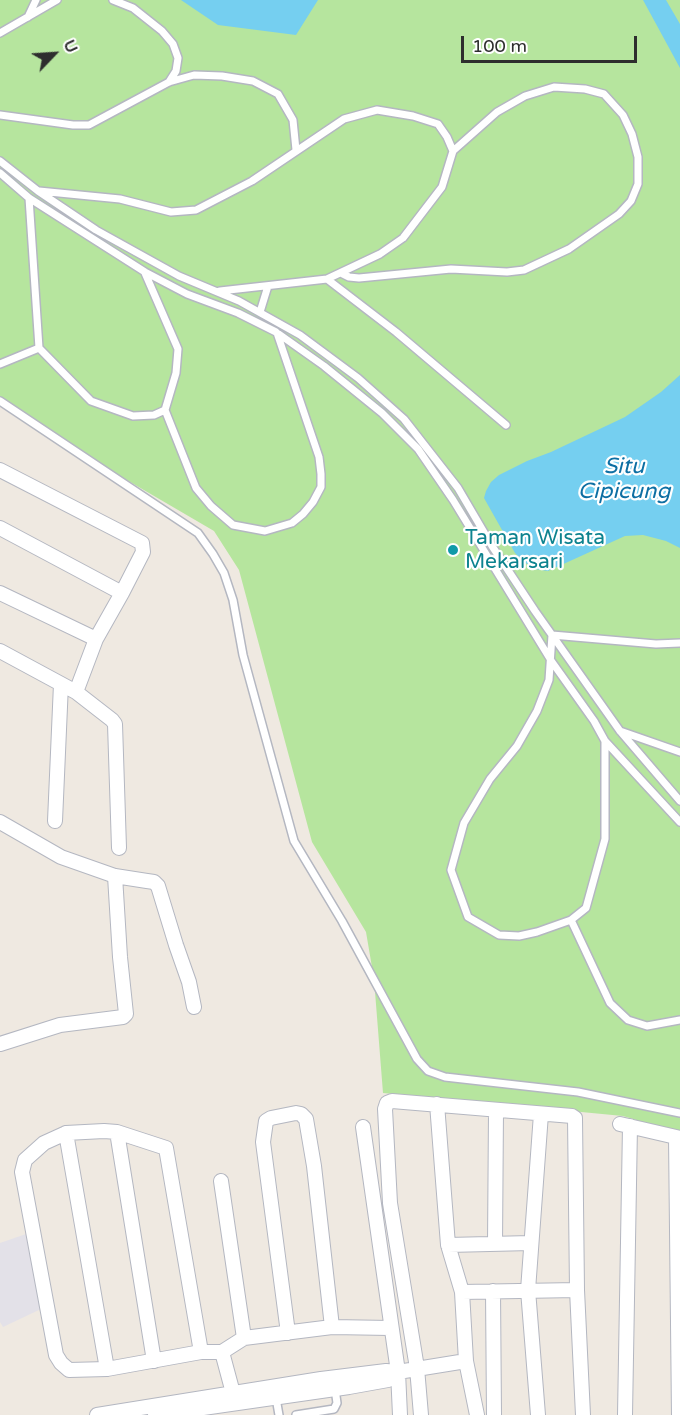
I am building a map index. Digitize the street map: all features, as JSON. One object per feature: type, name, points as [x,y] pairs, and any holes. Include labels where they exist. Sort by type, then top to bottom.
[{"type":"street","points":[[0,470],[142,543],[143,552],[96,639],[76,692]]},
{"type":"street","points":[[0,528],[122,593]]},
{"type":"street","points":[[0,593],[96,639]]},
{"type":"street","points":[[0,651],[76,692],[115,724],[119,848]]},
{"type":"street","points":[[55,821],[61,684]]},
{"type":"street","points":[[0,822],[61,857],[115,876],[147,880],[159,886],[189,982],[194,1007]]},
{"type":"street","points":[[0,1044],[52,1027],[123,1017],[126,1014],[115,876]]},
{"type":"street","points":[[400,1415],[408,1370],[390,1203],[385,1109],[387,1103],[392,1101],[572,1116],[576,1121],[577,1290],[584,1415]]},
{"type":"street","points":[[437,1104],[448,1245],[462,1293],[466,1361],[477,1415]]},
{"type":"street","points":[[495,1244],[496,1111]]},
{"type":"street","points":[[288,1333],[263,1142],[266,1121],[296,1113],[306,1119],[314,1166],[332,1327]]},
{"type":"street","points":[[538,1415],[528,1290],[541,1114]]},
{"type":"street","points":[[625,1415],[625,1125],[678,1138],[679,1415]]},
{"type":"street","points":[[363,1127],[390,1328],[408,1370],[421,1415]]},
{"type":"street","points":[[201,1352],[166,1148],[117,1132],[66,1133],[44,1143],[25,1160],[22,1172],[56,1355],[69,1370],[107,1369],[201,1352],[222,1352],[244,1338],[332,1327],[390,1328]]},
{"type":"street","points":[[117,1132],[154,1361]]},
{"type":"street","points":[[66,1133],[107,1369]]},
{"type":"street","points":[[221,1181],[244,1338]]},
{"type":"street","points":[[448,1245],[531,1243]]},
{"type":"street","points":[[462,1293],[577,1290]]},
{"type":"street","points":[[493,1291],[494,1415]]},
{"type":"street","points":[[222,1352],[224,1402]]},
{"type":"street","points":[[155,1415],[386,1371],[466,1361]]},
{"type":"street","points":[[97,1415],[276,1398],[388,1380],[408,1370]]},
{"type":"lane","points":[[28,17],[36,0]]},
{"type":"lane","points":[[0,33],[57,0]]},
{"type":"lane","points":[[113,0],[133,8],[162,31],[173,44],[178,58],[176,71],[169,82]]},
{"type":"lane","points":[[0,114],[74,125],[89,125],[169,82],[194,75],[253,81],[278,94],[293,120],[296,150]]},
{"type":"lane","points":[[217,291],[327,279],[380,254],[403,238],[442,187],[453,151],[497,112],[525,96],[554,87],[585,89],[604,93],[624,115],[638,157],[638,184],[631,201],[610,220],[569,249],[524,270],[507,272],[451,269],[359,278],[341,273]]},
{"type":"lane","points":[[38,191],[120,199],[171,212],[196,210],[252,182],[344,119],[377,110],[413,116],[438,124],[453,151]]},
{"type":"lane","points":[[0,161],[38,191],[96,230],[179,276],[217,291],[300,335],[358,378],[404,419],[458,488],[492,546],[620,731],[680,801]]},
{"type":"lane","points":[[0,173],[29,198],[145,272],[187,294],[238,313],[276,332],[324,366],[382,413],[418,449],[453,500],[552,662],[594,721],[605,741],[680,822]]},
{"type":"lane","points":[[29,198],[39,348],[90,401],[133,416],[154,415],[165,410]]},
{"type":"lane","points":[[145,272],[178,349],[176,373],[165,410],[196,488],[211,506],[233,525],[265,531],[292,523],[313,502],[321,488],[319,457],[276,332]]},
{"type":"lane","points":[[327,279],[396,332],[507,425]]},
{"type":"lane","points":[[260,312],[268,286]]},
{"type":"lane","points":[[0,364],[39,348]]},
{"type":"lane","points":[[0,401],[198,533],[213,554],[224,573],[233,600],[243,655],[294,841],[342,921],[417,1059],[428,1071],[445,1077],[578,1092],[680,1113]]},
{"type":"lane","points":[[552,635],[656,644],[680,643]]},
{"type":"lane","points":[[552,635],[549,680],[537,711],[517,746],[490,779],[464,823],[451,870],[468,917],[499,935],[519,936],[571,920],[586,908],[605,839],[605,741]]},
{"type":"lane","points":[[620,731],[680,752]]},
{"type":"lane","points":[[571,920],[610,1003],[628,1020],[647,1026],[680,1020]]},
{"type":"lane","points":[[296,1415],[334,1409],[337,1403],[335,1389]]},
{"type":"lane","points":[[276,1398],[279,1415]]},
{"type":"shaded area","points":[[29,1233],[41,1309],[3,1327],[0,1322],[0,1243]]},
{"type":"green space","name":"Taman Wisata Mekarsari","points":[[0,0],[680,0],[680,1133],[623,1116],[383,1093],[374,979],[366,932],[312,842],[239,570],[214,531],[0,406]]},
{"type":"water","points":[[181,0],[318,0],[296,35],[218,25]]},
{"type":"water","points":[[643,0],[666,0],[680,24],[680,68]]},
{"type":"water","name":"Situ Cipicung","points":[[680,375],[680,548],[666,541],[643,535],[625,536],[548,571],[535,569],[524,562],[515,553],[484,498],[491,482],[499,475],[527,461],[625,417],[661,392]]},
{"type":"place","name":"Taman Wisata Mekarsari","points":[[453,550]]}]
